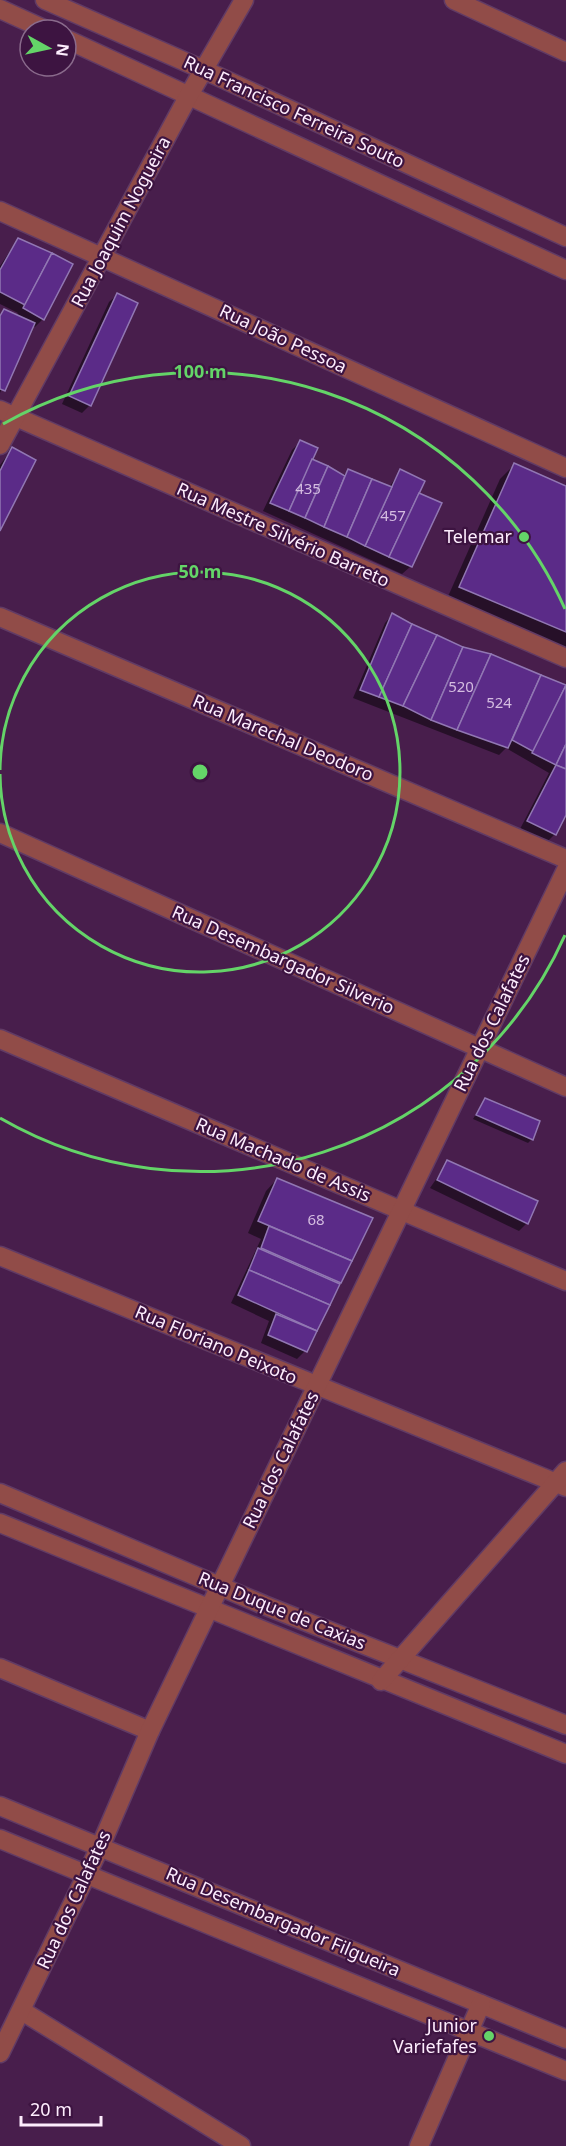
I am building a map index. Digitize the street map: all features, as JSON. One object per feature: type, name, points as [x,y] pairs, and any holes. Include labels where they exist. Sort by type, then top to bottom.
[{"type":"street","name":"Rua Francisco Ferreira Souto","points":[[41,18],[44,0],[204,70],[566,237]]},
{"type":"street","name":"Rua Joaquim Nogueira","points":[[0,445],[7,413],[103,256],[189,95],[244,0]]},
{"type":"street","points":[[454,0],[566,52]]},
{"type":"street","name":"Rua Francisco Ferreira Souto","points":[[0,9],[20,18]]},
{"type":"street","name":"Rua Francisco Ferreira Souto","points":[[78,44],[566,270]]},
{"type":"street","name":"Rua João Pessoa","points":[[0,211],[566,468]]},
{"type":"street","points":[[528,252],[542,227]]},
{"type":"street","name":"Rua Mestre Silvério Barreto","points":[[7,413],[566,658]]},
{"type":"street","name":"Rua Marechal Deodoro","points":[[0,617],[566,859]]},
{"type":"street","name":"Rua Desembargador Silverio","points":[[0,833],[566,1086]]},
{"type":"street","name":"Rua dos Calafates","points":[[0,2053],[88,1874],[150,1731],[208,1609],[566,870]]},
{"type":"street","name":"Rua Machado de Assis","points":[[0,1039],[566,1281]]},
{"type":"street","name":"Rua Floriano Peixoto","points":[[0,1256],[316,1387],[562,1481]]},
{"type":"street","points":[[381,1681],[562,1481]]},
{"type":"street","name":"Rua Duque de Caxias","points":[[0,1493],[220,1586],[566,1725]]},
{"type":"street","name":"Rua Duque de Caxias","points":[[0,1523],[381,1681],[566,1754]]},
{"type":"street","points":[[0,1668],[150,1731]]},
{"type":"street","name":"Rua Desembargador Filgueira","points":[[0,1806],[101,1845],[566,2039]]},
{"type":"street","name":"Rua Desembargador Filgueira","points":[[0,1839],[566,2071]]},
{"type":"street","points":[[419,2146],[481,2004]]},
{"type":"street","points":[[22,2011],[241,2146]]},
{"type":"building","points":[[18,238],[52,253],[25,305],[0,292],[0,270]]},
{"type":"building","points":[[52,253],[73,264],[44,320],[23,308]]},
{"type":"building","points":[[117,293],[138,303],[91,406],[69,396]]},
{"type":"building","points":[[4,309],[35,323],[5,391],[0,389],[0,316]]},
{"type":"building","points":[[300,440],[318,448],[289,511],[270,503]]},
{"type":"building","points":[[12,447],[36,460],[0,531],[0,471]]},
{"type":"building","points":[[312,459],[328,466],[305,518],[289,511]]},
{"type":"building","name":"Telemar","points":[[514,463],[566,486],[566,632],[459,587]]},
{"type":"building","points":[[328,466],[345,476],[324,527],[305,518]]},
{"type":"building","points":[[348,469],[372,479],[347,537],[324,527]]},
{"type":"building","points":[[400,469],[425,481],[389,557],[365,546]]},
{"type":"building","points":[[372,479],[392,487],[365,546],[347,537]]},
{"type":"building","points":[[419,493],[442,503],[412,567],[389,557]]},
{"type":"building","points":[[392,613],[412,624],[379,697],[360,690]]},
{"type":"building","points":[[412,624],[437,635],[403,706],[379,697]]},
{"type":"building","points":[[437,635],[463,647],[431,720],[403,706]]},
{"type":"building","points":[[463,647],[491,654],[457,730],[431,720]]},
{"type":"building","points":[[491,654],[541,675],[508,748],[457,730]]},
{"type":"building","points":[[541,675],[566,685],[534,752],[512,740]]},
{"type":"building","points":[[566,685],[566,744],[556,765],[532,753]]},
{"type":"building","points":[[566,744],[566,769],[556,765]]},
{"type":"building","points":[[556,765],[566,769],[566,815],[556,835],[527,821]]},
{"type":"building","points":[[485,1098],[540,1121],[533,1140],[476,1115]]},
{"type":"building","points":[[447,1160],[538,1201],[528,1224],[437,1180]]},
{"type":"building","points":[[277,1178],[373,1218],[352,1261],[258,1221]]},
{"type":"building","points":[[269,1226],[352,1261],[341,1283],[261,1248]]},
{"type":"building","points":[[258,1248],[340,1284],[330,1305],[249,1270]]},
{"type":"building","points":[[249,1270],[330,1305],[317,1331],[238,1295]]},
{"type":"building","points":[[276,1314],[317,1331],[307,1352],[268,1335]]},
{"type":"place","name":"Telemar","points":[[524,537]]},
{"type":"place","name":"Junior Variefafes","points":[[489,2036]]}]
